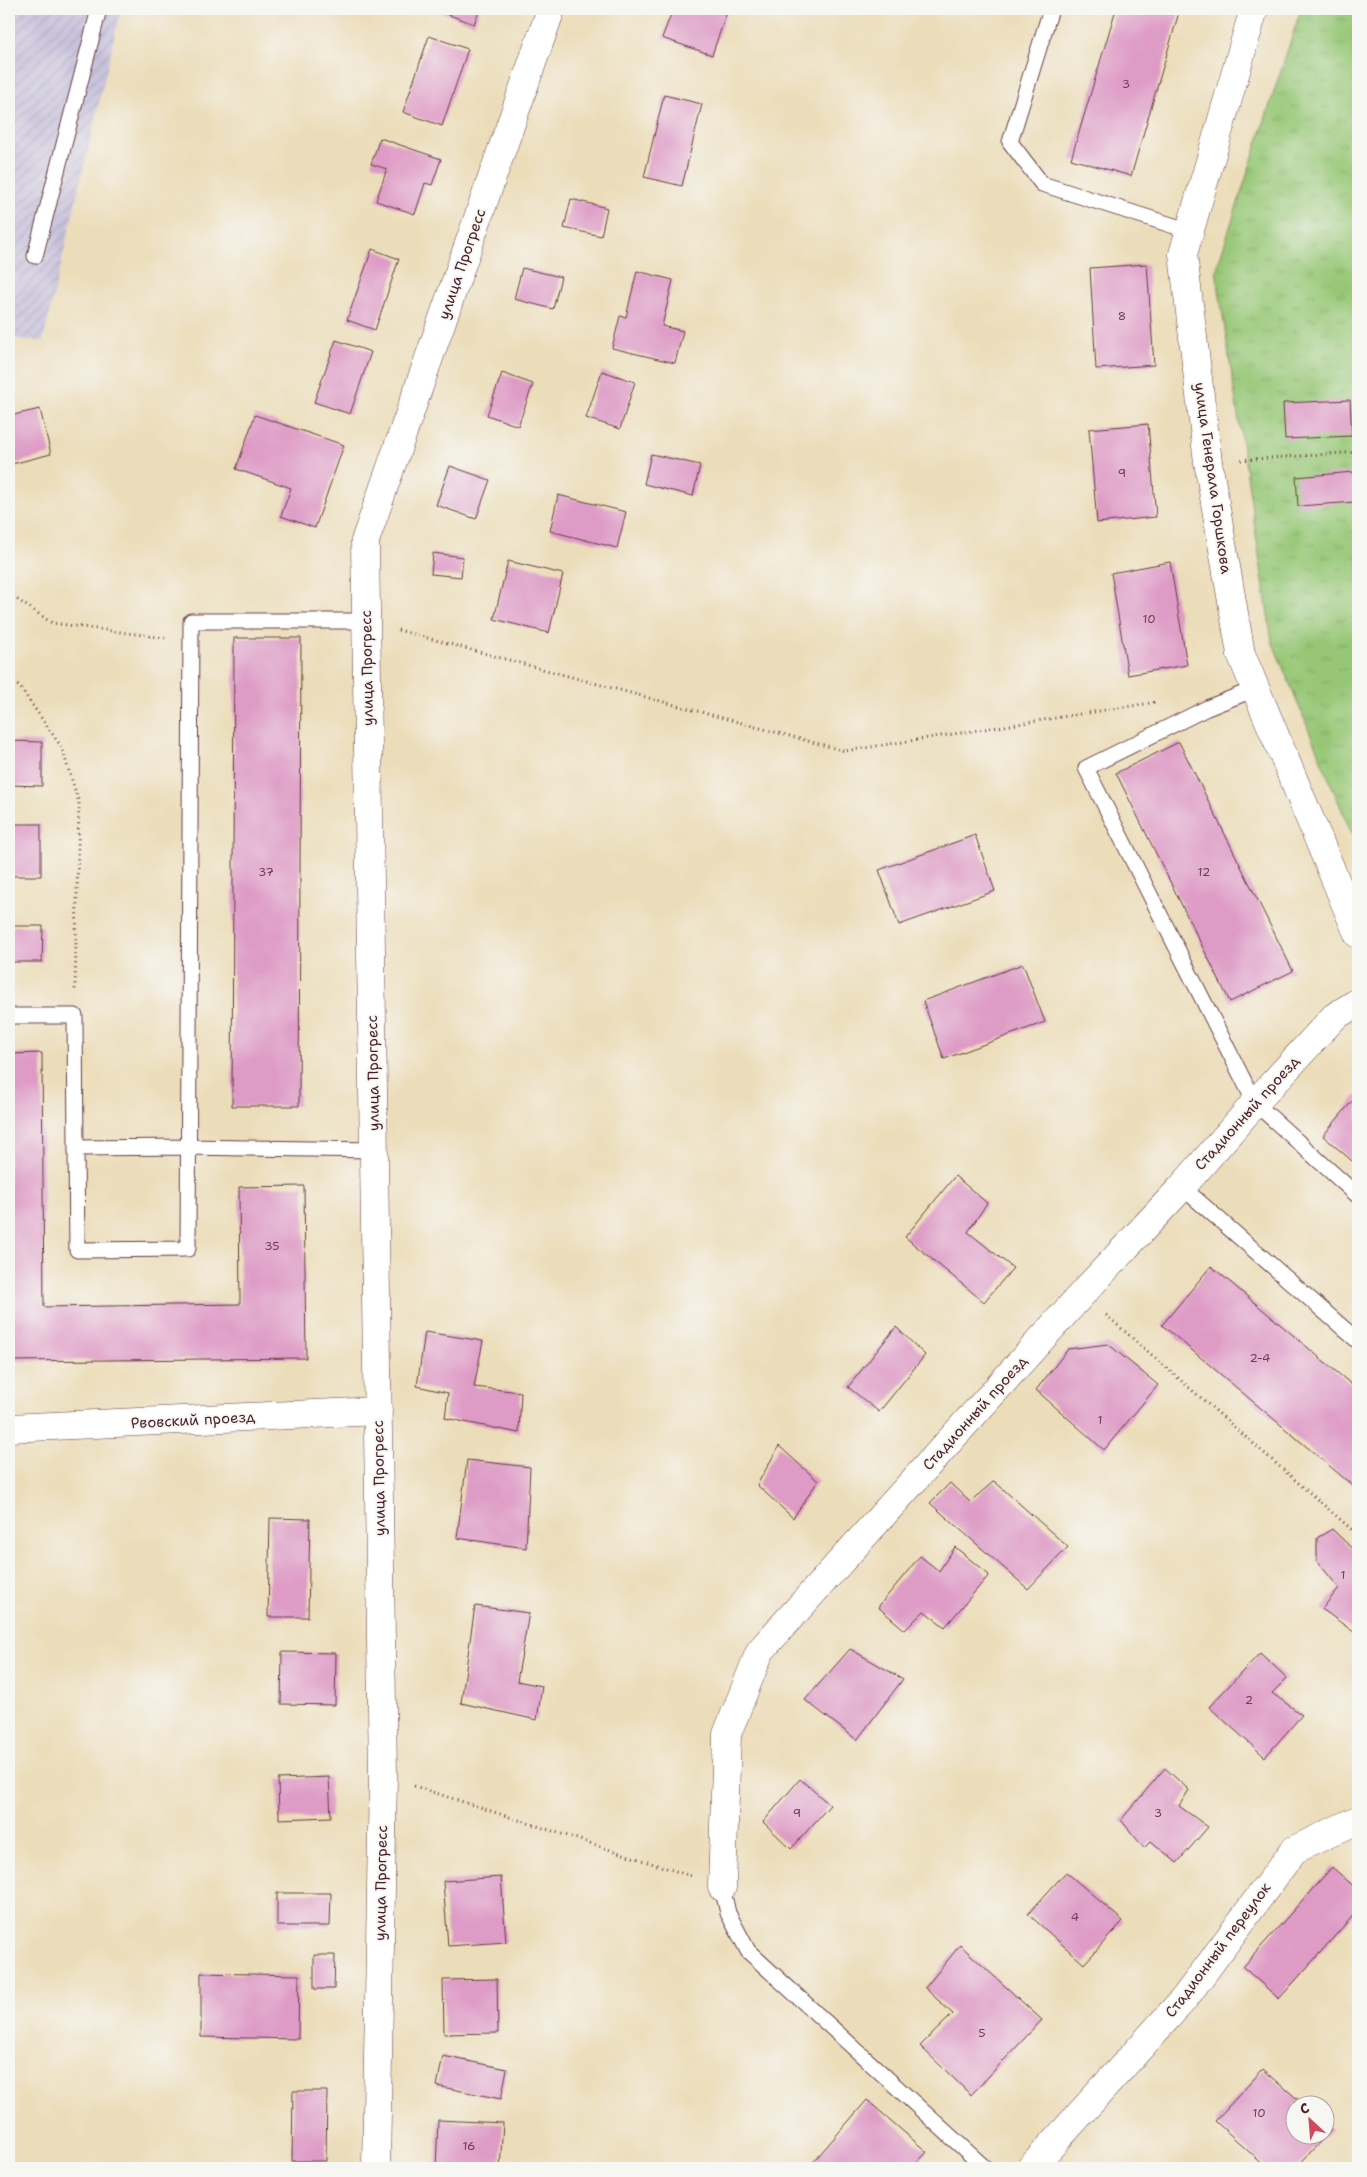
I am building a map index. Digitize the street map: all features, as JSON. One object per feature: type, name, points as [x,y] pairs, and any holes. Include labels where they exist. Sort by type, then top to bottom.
[{"type":"street","name":"улица Прогресс","points":[[376,2168],[384,1776],[365,541],[551,9]]},
{"type":"street","name":"улица Генерала Горшкова","points":[[1254,9],[1183,254],[1208,462],[1241,654],[1358,934]]},
{"type":"street","name":"Стадионный проезд","points":[[722,1887],[727,1734],[760,1652],[1334,1017],[1358,1002]]},
{"type":"street","name":"Рвовский проезд","points":[[9,1428],[378,1411]]},
{"type":"street","name":"Стадионный переулок","points":[[1031,2168],[1184,1999],[1294,1850],[1355,1821],[1358,1823]]},
{"type":"lane","points":[[35,256],[99,9]]},
{"type":"lane","points":[[1051,9],[1010,142],[1042,184],[1190,231]]},
{"type":"lane","points":[[9,1016],[75,1016],[77,1250],[188,1249],[191,621],[366,622]]},
{"type":"lane","points":[[1255,689],[1207,708],[1086,768],[1255,1103],[1358,1196]]},
{"type":"lane","points":[[76,1148],[187,1147],[374,1150]]},
{"type":"lane","points":[[1182,1187],[1358,1341]]},
{"type":"lane","points":[[722,1887],[728,1913],[748,1951],[985,2168]]},
{"type":"path","points":[[1208,462],[1358,452]]},
{"type":"path","points":[[9,594],[52,623],[127,634],[190,640]]},
{"type":"path","points":[[366,622],[845,752],[1160,702]]},
{"type":"path","points":[[9,680],[20,687],[62,748],[79,803],[75,1016]]},
{"type":"path","points":[[1082,1294],[1358,1535]]},
{"type":"path","points":[[384,1776],[722,1887]]},
{"type":"shaded area","points":[[9,9],[121,9],[43,341],[9,338]]},
{"type":"green space","points":[[1301,9],[1358,9],[1358,849],[1272,641],[1216,270]]},
{"type":"building","points":[[442,9],[480,9],[474,24],[441,12]]},
{"type":"building","points":[[673,9],[728,9],[712,55],[662,38]]},
{"type":"building","points":[[1116,9],[1180,9],[1131,176],[1071,159]]},
{"type":"building","points":[[429,36],[468,49],[442,126],[403,112]]},
{"type":"building","points":[[664,95],[702,104],[682,186],[644,177]]},
{"type":"building","points":[[380,138],[441,159],[432,185],[425,183],[415,214],[376,201],[387,169],[371,164]]},
{"type":"building","points":[[571,199],[607,208],[601,236],[564,228]]},
{"type":"building","points":[[372,249],[399,259],[375,330],[347,320]]},
{"type":"building","points":[[1147,264],[1154,365],[1096,369],[1090,268]]},
{"type":"building","points":[[522,268],[561,277],[553,309],[514,299]]},
{"type":"building","points":[[637,271],[673,280],[662,326],[683,331],[675,363],[612,348],[620,316],[626,317]]},
{"type":"building","points":[[336,340],[371,352],[350,414],[314,402]]},
{"type":"building","points":[[602,371],[635,382],[620,429],[586,418]]},
{"type":"building","points":[[502,373],[533,384],[518,426],[487,415]]},
{"type":"building","points":[[1350,400],[1352,436],[1285,439],[1283,403]]},
{"type":"building","points":[[40,409],[51,454],[12,464],[9,449],[9,416]]},
{"type":"building","points":[[255,415],[344,445],[315,528],[281,516],[291,488],[236,469]]},
{"type":"building","points":[[1148,424],[1156,517],[1097,523],[1089,429]]},
{"type":"building","points":[[651,454],[700,465],[693,496],[644,484]]},
{"type":"building","points":[[450,466],[490,480],[476,519],[436,505]]},
{"type":"building","points":[[1354,472],[1356,502],[1298,506],[1296,477]]},
{"type":"building","points":[[558,495],[626,512],[617,548],[550,531]]},
{"type":"building","points":[[433,553],[463,557],[461,577],[431,574]]},
{"type":"building","points":[[508,561],[563,574],[549,633],[494,619]]},
{"type":"building","points":[[1170,562],[1187,665],[1128,675],[1111,573]]},
{"type":"building","points":[[234,638],[301,638],[299,1106],[232,1106]]},
{"type":"building","points":[[10,741],[42,742],[42,786],[9,785]]},
{"type":"building","points":[[1179,742],[1293,971],[1230,1002],[1116,773]]},
{"type":"building","points":[[9,824],[41,824],[41,876],[9,876]]},
{"type":"building","points":[[975,835],[995,891],[899,925],[879,870]]},
{"type":"building","points":[[9,926],[43,926],[42,962],[9,962]]},
{"type":"building","points":[[1023,964],[1045,1022],[944,1059],[923,1001]]},
{"type":"building","points":[[42,1053],[44,1307],[240,1304],[239,1187],[304,1186],[306,1358],[9,1361],[9,1054]]},
{"type":"building","points":[[1358,1094],[1358,1166],[1323,1136]]},
{"type":"building","points":[[955,1176],[987,1203],[968,1232],[1013,1268],[984,1302],[905,1237]]},
{"type":"building","points":[[1211,1266],[1358,1390],[1358,1490],[1162,1325]]},
{"type":"building","points":[[896,1327],[925,1355],[879,1412],[848,1387]]},
{"type":"building","points":[[425,1332],[483,1341],[474,1387],[521,1392],[519,1433],[445,1418],[448,1393],[417,1386]]},
{"type":"building","points":[[1108,1344],[1158,1385],[1104,1450],[1036,1390],[1068,1349]]},
{"type":"building","points":[[779,1446],[818,1481],[793,1518],[757,1485]]},
{"type":"building","points":[[467,1460],[530,1467],[526,1548],[457,1538]]},
{"type":"building","points":[[994,1481],[1068,1547],[1028,1589],[930,1503],[950,1483],[970,1502]]},
{"type":"building","points":[[270,1518],[310,1519],[308,1617],[268,1617]]},
{"type":"building","points":[[1332,1529],[1358,1554],[1358,1635],[1322,1609],[1339,1588],[1317,1561],[1317,1538]]},
{"type":"building","points":[[955,1547],[989,1575],[945,1627],[924,1611],[905,1630],[878,1607],[920,1556],[939,1571]]},
{"type":"building","points":[[475,1606],[529,1613],[517,1681],[542,1686],[537,1720],[461,1703]]},
{"type":"building","points":[[850,1649],[903,1679],[857,1740],[805,1700]]},
{"type":"building","points":[[282,1652],[336,1653],[335,1705],[281,1704]]},
{"type":"building","points":[[1260,1653],[1287,1678],[1272,1693],[1302,1715],[1265,1757],[1209,1707]]},
{"type":"building","points":[[1165,1768],[1189,1790],[1179,1806],[1208,1827],[1177,1863],[1151,1841],[1144,1848],[1121,1820]]},
{"type":"building","points":[[329,1777],[331,1817],[279,1819],[278,1779]]},
{"type":"building","points":[[800,1779],[830,1805],[791,1849],[763,1822]]},
{"type":"building","points":[[1332,1867],[1358,1890],[1358,1910],[1279,1999],[1243,1967]]},
{"type":"building","points":[[1066,1872],[1123,1921],[1084,1964],[1028,1914]]},
{"type":"building","points":[[501,1877],[506,1942],[448,1946],[443,1881]]},
{"type":"building","points":[[277,1893],[331,1893],[330,1926],[277,1926]]},
{"type":"building","points":[[960,1945],[1042,2020],[971,2095],[920,2046],[953,2014],[925,1988]]},
{"type":"building","points":[[314,1955],[335,1955],[334,1989],[314,1989]]},
{"type":"building","points":[[201,1973],[299,1975],[298,2039],[201,2037]]},
{"type":"building","points":[[497,1979],[498,2033],[444,2034],[443,1980]]},
{"type":"building","points":[[443,2056],[507,2069],[501,2099],[437,2086]]},
{"type":"building","points":[[1263,2069],[1292,2094],[1284,2094],[1284,2144],[1318,2144],[1296,2168],[1267,2168],[1215,2121]]},
{"type":"building","points":[[293,2091],[327,2091],[326,2161],[292,2161]]},
{"type":"building","points":[[867,2100],[927,2152],[912,2168],[808,2168]]},
{"type":"building","points":[[438,2120],[503,2123],[500,2168],[436,2168]]}]
